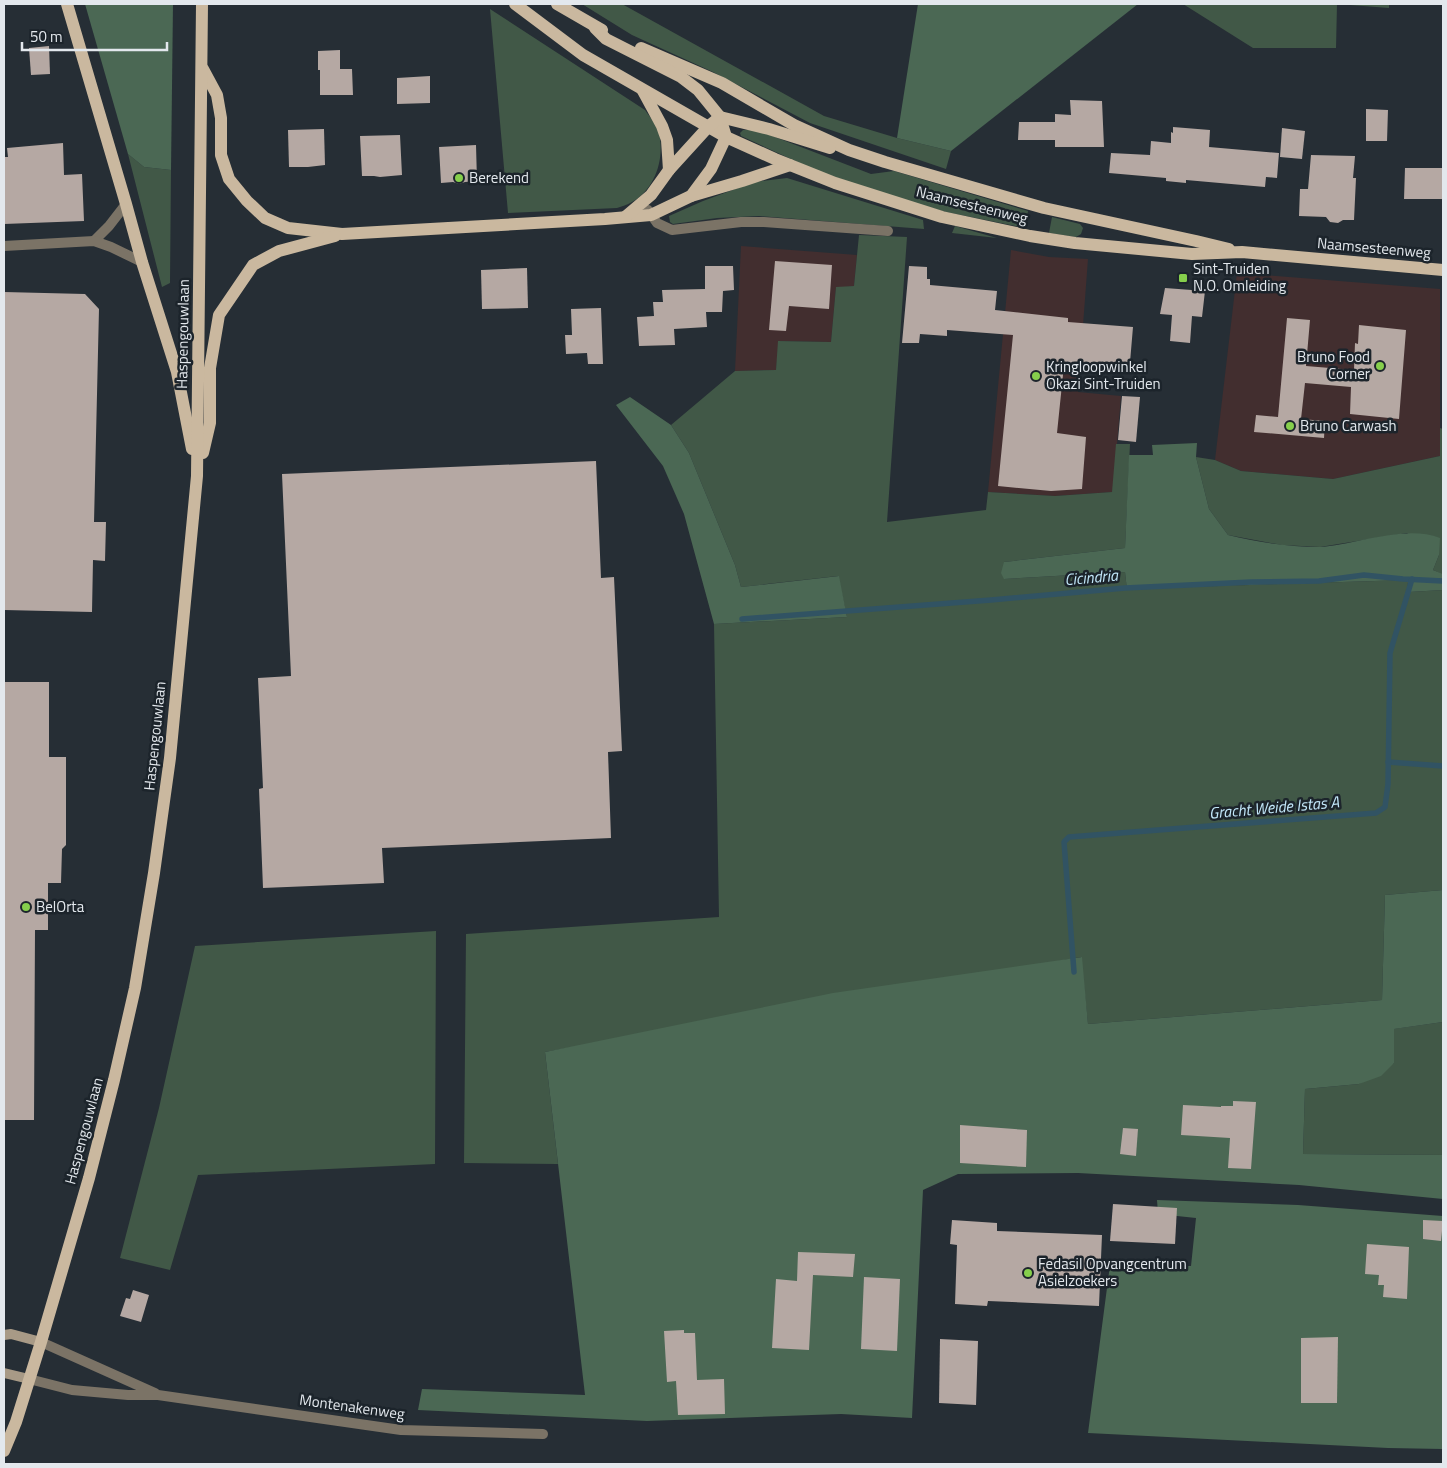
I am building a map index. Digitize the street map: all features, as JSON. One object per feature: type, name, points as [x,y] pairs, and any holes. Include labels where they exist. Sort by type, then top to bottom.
[{"type":"main road","points":[[67,4],[142,262],[177,372],[197,476]]},
{"type":"main road","name":"Haspengouwlaan","points":[[4,1451],[16,1422],[40,1342],[91,1169],[114,1080],[135,988],[170,758],[197,476],[202,4]]},
{"type":"main road","name":"Naamsesteenweg","points":[[515,4],[583,55],[726,137],[835,182],[942,217],[1030,236],[1075,243],[1192,254],[1242,252],[1443,270]]},
{"type":"main road","points":[[557,4],[595,28],[606,39],[681,77],[698,90],[720,117],[726,137],[712,169],[691,196]]},
{"type":"main road","name":"Naamsesteenweg","points":[[595,28],[722,84],[794,125],[849,150],[1044,208],[1242,252]]},
{"type":"main road","points":[[202,67],[217,95],[221,118],[222,155],[230,179],[247,201],[265,218],[288,228],[342,234],[651,215],[691,196],[790,165]]},
{"type":"main road","points":[[641,89],[662,126],[667,140],[669,170]]},
{"type":"main road","points":[[625,217],[652,194],[669,170],[709,126],[720,117]]},
{"type":"main road","points":[[720,117],[768,129],[825,147],[849,150]]},
{"type":"main road","points":[[197,476],[210,423],[210,368],[219,315],[253,265],[279,251],[342,234]]},
{"type":"street","points":[[644,202],[657,223],[672,230],[742,222],[764,222],[888,231]]},
{"type":"street","points":[[94,241],[109,226],[126,204]]},
{"type":"street","points":[[4,246],[94,241],[142,262]]},
{"type":"street","name":"Montenakenweg","points":[[4,1335],[11,1334],[40,1342],[131,1381],[158,1395]]},
{"type":"street","name":"Montenakenweg","points":[[4,1373],[72,1390],[128,1395],[158,1395],[401,1430],[543,1434]]},
{"type":"shaded area","points":[[741,246],[857,255],[854,286],[836,288],[831,342],[779,341],[776,370],[735,371]]},
{"type":"shaded area","points":[[1011,250],[1049,257],[1088,259],[1078,392],[1121,396],[1113,492],[1055,496],[988,492]]},
{"type":"shaded area","points":[[1237,273],[1440,289],[1440,456],[1333,479],[1241,471],[1215,460]]},
{"type":"green space","points":[[85,4],[173,4],[171,170],[144,167],[128,154]]},
{"type":"green space","points":[[582,4],[622,4],[824,116],[897,138],[951,151],[946,169],[810,123],[713,72],[632,35]]},
{"type":"green space","points":[[918,4],[1138,4],[951,151],[897,138]]},
{"type":"green space","points":[[1183,4],[1337,4],[1336,48],[1253,48]]},
{"type":"green space","points":[[1337,4],[1389,4],[1389,8]]},
{"type":"green space","points":[[490,9],[645,110],[659,133],[661,153],[652,181],[640,196],[630,203],[617,208],[508,213]]},
{"type":"green space","points":[[743,130],[757,130],[871,174],[894,171],[1028,211],[1025,228],[946,212],[886,195],[815,170],[741,136],[740,133]]},
{"type":"green space","points":[[128,154],[144,167],[171,170],[170,283],[162,287]]},
{"type":"green space","points":[[787,178],[923,220],[924,229],[759,216],[717,218],[673,224],[670,222],[669,216],[703,201],[754,182]]},
{"type":"green space","points":[[1052,217],[1080,224],[1083,228],[1081,234],[1076,237],[1049,233]]},
{"type":"green space","points":[[955,226],[997,238],[952,233]]},
{"type":"green space","points":[[859,235],[907,237],[887,522],[986,510],[988,492],[1055,496],[1112,492],[1116,444],[1130,444],[1125,548],[1004,562],[1004,579],[1125,572],[1127,590],[1407,580],[1409,592],[1443,590],[1443,890],[1385,895],[1382,1000],[1088,1024],[1081,957],[545,1052],[558,1164],[464,1163],[466,934],[719,917],[714,624],[847,617],[838,576],[741,587],[735,565],[689,453],[671,425],[735,371],[776,370],[778,341],[831,342],[836,287],[854,286]]},
{"type":"green space","points":[[630,397],[671,425],[689,453],[735,565],[741,587],[839,576],[847,617],[714,624],[684,514],[663,466],[616,405]]},
{"type":"green space","points":[[1440,428],[1443,429],[1442,574],[1433,570],[1439,555],[1407,533],[1320,547],[1282,545],[1228,535],[1209,509],[1196,457],[1215,460],[1241,471],[1333,479],[1440,456]]},
{"type":"green space","points":[[1197,443],[1196,457],[1209,509],[1228,535],[1273,544],[1319,547],[1396,534],[1426,534],[1440,538],[1439,555],[1433,570],[1443,574],[1443,590],[1409,592],[1407,580],[1127,590],[1125,572],[1004,579],[1001,573],[1004,562],[1125,548],[1129,455],[1153,455],[1152,445]]},
{"type":"green space","points":[[1443,890],[1443,1022],[1394,1029],[1394,1063],[1381,1076],[1359,1084],[1305,1089],[1303,1154],[1443,1155],[1443,1199],[1299,1185],[1078,1173],[958,1174],[923,1190],[912,1418],[841,1414],[647,1421],[418,1410],[422,1389],[585,1395],[545,1052],[833,993],[1082,957],[1088,1024],[1382,1000],[1385,895]]},
{"type":"green space","points":[[436,931],[435,1164],[198,1175],[170,1270],[120,1258],[159,1108],[195,946]]},
{"type":"green space","points":[[1443,1022],[1443,1155],[1303,1154],[1305,1089],[1359,1084],[1394,1063],[1393,1029]]},
{"type":"green space","points":[[1157,1200],[1298,1205],[1443,1216],[1443,1449],[1088,1433],[1110,1265],[1191,1266],[1196,1218],[1158,1214]]},
{"type":"building","points":[[49,46],[50,74],[31,75],[29,48]]},
{"type":"building","points":[[340,50],[340,69],[352,69],[353,95],[320,95],[318,51]]},
{"type":"building","points":[[430,76],[430,103],[397,104],[397,78]]},
{"type":"building","points":[[1070,100],[1102,101],[1104,147],[1055,147],[1055,140],[1018,140],[1019,122],[1055,122],[1055,114],[1071,115]]},
{"type":"building","points":[[1366,109],[1388,110],[1387,141],[1366,141]]},
{"type":"building","points":[[1173,127],[1210,130],[1209,147],[1279,153],[1277,178],[1266,177],[1265,187],[1186,180],[1186,183],[1166,181],[1166,178],[1109,173],[1111,153],[1150,155],[1151,141],[1171,143]]},
{"type":"building","points":[[1282,128],[1305,131],[1302,159],[1280,157]]},
{"type":"building","points":[[324,129],[325,165],[289,167],[288,130]]},
{"type":"building","points":[[400,135],[402,175],[362,176],[360,136]]},
{"type":"building","points":[[63,143],[64,175],[82,174],[84,221],[4,224],[4,157],[8,157],[7,148]]},
{"type":"building","points":[[476,145],[477,181],[459,184],[453,182],[441,183],[439,147]]},
{"type":"building","points":[[1311,155],[1355,156],[1353,178],[1356,178],[1354,220],[1343,220],[1338,223],[1330,222],[1326,217],[1299,216],[1300,189],[1308,189]]},
{"type":"building","points":[[1405,168],[1443,168],[1443,199],[1404,199]]},
{"type":"building","points":[[775,261],[832,265],[829,309],[789,306],[786,331],[769,330]]},
{"type":"building","points":[[705,266],[733,266],[734,290],[723,291],[722,312],[706,312],[707,327],[674,329],[675,345],[639,346],[637,317],[654,316],[653,302],[663,302],[662,290],[705,289]]},
{"type":"building","points":[[909,266],[927,267],[927,279],[930,279],[930,285],[997,291],[995,310],[1068,318],[1068,322],[1133,327],[1129,374],[1104,373],[1105,369],[1064,365],[1057,433],[1086,437],[1082,489],[1051,491],[998,486],[1013,335],[947,330],[947,336],[920,334],[919,343],[902,343]]},
{"type":"building","points":[[527,268],[528,308],[482,309],[481,270]]},
{"type":"building","points":[[1165,288],[1205,291],[1202,317],[1192,316],[1190,343],[1170,341],[1172,315],[1160,314]]},
{"type":"building","points":[[4,292],[85,294],[99,309],[94,522],[106,522],[105,561],[93,560],[92,612],[4,610]]},
{"type":"building","points":[[601,308],[603,364],[588,364],[587,353],[566,354],[565,335],[572,335],[571,309]]},
{"type":"building","points":[[1287,318],[1310,320],[1306,366],[1354,370],[1355,343],[1358,344],[1359,325],[1406,330],[1399,419],[1350,414],[1351,387],[1305,383],[1301,419],[1325,421],[1324,438],[1254,432],[1256,415],[1278,417]]},
{"type":"building","points":[[1122,396],[1140,397],[1136,442],[1118,440]]},
{"type":"building","points":[[596,461],[601,578],[614,577],[622,751],[608,752],[611,838],[382,848],[384,883],[263,888],[259,789],[263,788],[258,678],[291,676],[282,474]]},
{"type":"building","name":"BelOrta","points":[[4,682],[49,682],[49,757],[66,757],[66,845],[62,849],[61,883],[48,883],[48,930],[35,930],[34,1120],[4,1120]]},
{"type":"building","points":[[1233,1101],[1256,1102],[1251,1169],[1228,1168],[1230,1138],[1181,1135],[1183,1105],[1221,1107],[1233,1106]]},
{"type":"building","points":[[960,1125],[1027,1130],[1026,1167],[960,1163]]},
{"type":"building","points":[[1123,1128],[1138,1129],[1136,1156],[1120,1154]]},
{"type":"building","points":[[1113,1204],[1177,1208],[1175,1244],[1110,1241]]},
{"type":"building","name":"Fedasil Opvangcentrum Asielzoekers","points":[[952,1220],[997,1223],[997,1231],[1102,1235],[1099,1306],[988,1301],[987,1306],[955,1304],[957,1245],[950,1244]]},
{"type":"building","points":[[1423,1220],[1443,1221],[1441,1241],[1423,1239]]},
{"type":"building","points":[[1367,1244],[1409,1247],[1407,1299],[1383,1297],[1384,1285],[1378,1285],[1379,1275],[1365,1274]]},
{"type":"building","points":[[798,1252],[855,1254],[853,1277],[813,1275],[809,1350],[772,1348],[776,1279],[797,1281]]},
{"type":"building","points":[[864,1277],[900,1279],[897,1351],[861,1349]]},
{"type":"building","points":[[133,1290],[149,1295],[141,1322],[120,1316],[126,1298],[130,1299]]},
{"type":"building","points":[[684,1330],[684,1333],[695,1333],[697,1380],[724,1379],[725,1414],[678,1415],[676,1381],[667,1382],[664,1331]]},
{"type":"building","points":[[1338,1337],[1337,1403],[1301,1403],[1301,1338]]},
{"type":"building","points":[[940,1339],[978,1341],[976,1405],[939,1403]]},
{"type":"waterway","name":"Cicindria","points":[[742,619],[1125,588],[1319,581],[1364,575],[1443,581]]},
{"type":"waterway","name":"Gracht Weide Istas A","points":[[1074,972],[1064,842],[1069,837],[1376,813],[1385,807],[1388,784],[1390,653],[1412,579]]},
{"type":"waterway","points":[[1388,762],[1443,766]]},
{"type":"place","name":"Berekend","points":[[459,178]]},
{"type":"place","name":"Sint-Truiden N.O. Omleiding","points":[[1183,278]]},
{"type":"place","name":"Bruno Food Corner","points":[[1380,366]]},
{"type":"place","name":"Kringloopwinkel Okazi Sint-Truiden","points":[[1036,376]]},
{"type":"place","name":"Bruno Carwash","points":[[1290,426]]},
{"type":"place","name":"BelOrta","points":[[26,907]]},
{"type":"place","name":"Fedasil Opvangcentrum Asielzoekers","points":[[1028,1273]]}]
